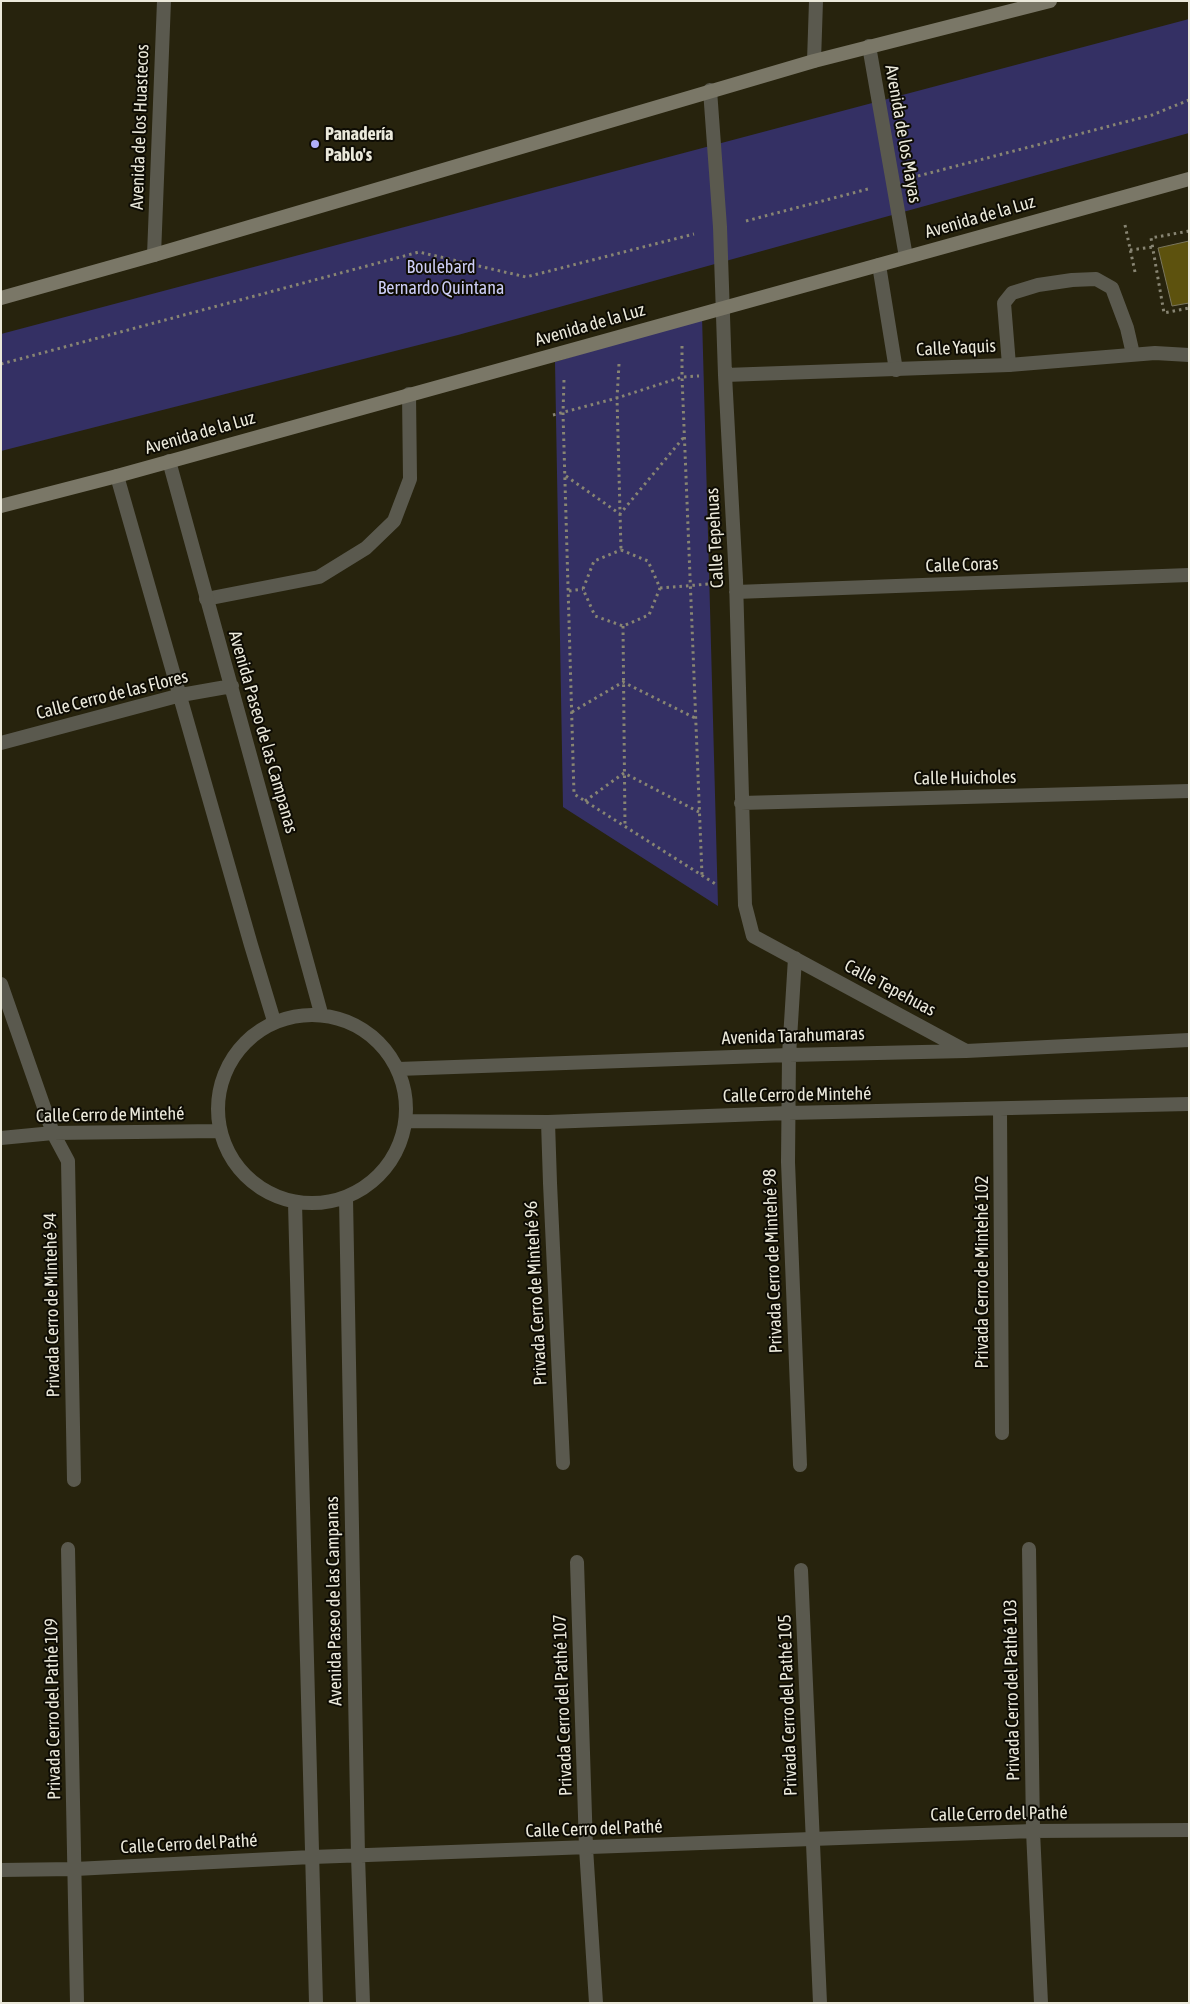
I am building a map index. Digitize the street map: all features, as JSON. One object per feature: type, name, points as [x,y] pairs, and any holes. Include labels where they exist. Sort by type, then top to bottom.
[{"type":"main road","points":[[1,298],[154,255],[710,90],[868,46],[1050,1]]},
{"type":"main road","name":"Avenida de la Luz","points":[[1,506],[117,476],[1189,179]]},
{"type":"street","name":"Avenida de los Huastecos","points":[[154,255],[164,1]]},
{"type":"street","points":[[814,61],[816,1]]},
{"type":"street","name":"Avenida de los Mayas","points":[[868,46],[906,257]]},
{"type":"street","name":"Calle Tepehuas","points":[[710,90],[720,227],[725,375],[736,586],[745,905],[753,936],[966,1051]]},
{"type":"street","points":[[879,265],[896,370]]},
{"type":"street","points":[[1009,364],[1004,303],[1012,293],[1072,280],[1096,279],[1112,288],[1124,320],[1133,354]]},
{"type":"street","name":"Calle Yaquis","points":[[725,375],[896,370],[1009,364],[1133,354],[1189,355]]},
{"type":"street","points":[[206,599],[319,577],[366,548],[394,521],[410,478],[409,394]]},
{"type":"street","name":"Avenida Paseo de las Campanas","points":[[169,461],[321,1013]]},
{"type":"street","points":[[117,476],[274,1022]]},
{"type":"street","name":"Calle Coras","points":[[736,586],[1189,575]]},
{"type":"street","name":"Calle Cerro de las Flores","points":[[1,743],[181,695],[232,686]]},
{"type":"street","name":"Calle Huicholes","points":[[741,802],[1189,791]]},
{"type":"street","points":[[789,1055],[795,958]]},
{"type":"street","name":"Privada Cerro de Mintehé 94","points":[[1,984],[53,1133],[68,1161],[74,1480]]},
{"type":"street","points":[[321,1013],[362,1028],[383,1046],[398,1069],[407,1121],[398,1150],[376,1180],[346,1198],[295,1203],[261,1189],[234,1164],[219,1131],[219,1089],[237,1051],[274,1022],[321,1013]]},
{"type":"street","name":"Avenida Tarahumaras","points":[[398,1069],[789,1055],[966,1051],[1189,1040]]},
{"type":"street","name":"Privada Cerro de Mintehé 98","points":[[789,1055],[788,1162],[800,1465]]},
{"type":"street","name":"Calle Cerro de Mintehé","points":[[407,1121],[548,1122],[788,1113],[1000,1110],[1189,1104]]},
{"type":"street","name":"Privada Cerro de Mintehé 102","points":[[1000,1110],[1002,1433]]},
{"type":"street","name":"Privada Cerro de Mintehé 96","points":[[548,1122],[563,1463]]},
{"type":"street","name":"Calle Cerro de Mintehé","points":[[1,1138],[53,1133],[219,1131]]},
{"type":"street","name":"Avenida Paseo de las Campanas","points":[[346,1198],[362,2003]]},
{"type":"street","name":"Avenida Paseo de las Campanas","points":[[295,1203],[316,2003]]},
{"type":"street","name":"Privada Cerro del Pathé 109","points":[[68,1549],[77,2003]]},
{"type":"street","name":"Privada Cerro del Pathé 103","points":[[1029,1549],[1033,1831],[1041,2003]]},
{"type":"street","name":"Privada Cerro del Pathé 107","points":[[577,1562],[586,1848],[596,2003]]},
{"type":"street","name":"Privada Cerro del Pathé 105","points":[[801,1570],[820,2003]]},
{"type":"street","name":"Calle Cerro del Pathé","points":[[1,1870],[75,1869],[312,1857],[812,1838],[1033,1831],[1189,1830]]},
{"type":"path","points":[[1,364],[419,252],[526,277],[1152,115],[1189,100]]},
{"type":"path","points":[[1189,231],[1151,238],[1164,312],[1189,308]]},
{"type":"path","points":[[1130,250],[1152,247]]},
{"type":"path","points":[[683,319],[684,437],[702,875]]},
{"type":"path","points":[[565,352],[563,413],[574,794],[702,875],[745,905]]},
{"type":"path","points":[[553,415],[617,398],[682,377],[725,375]]},
{"type":"path","points":[[617,398],[621,550]]},
{"type":"path","points":[[620,514],[684,437]]},
{"type":"path","points":[[565,476],[620,514]]},
{"type":"path","points":[[621,550],[648,561],[660,588],[649,614],[623,626],[595,616],[584,589],[594,561],[621,550]]},
{"type":"path","points":[[660,588],[736,586]]},
{"type":"path","points":[[569,591],[584,589]]},
{"type":"path","points":[[623,626],[625,826]]},
{"type":"path","points":[[623,682],[697,720]]},
{"type":"path","points":[[572,712],[623,682]]},
{"type":"path","points":[[624,772],[700,812]]},
{"type":"path","points":[[585,801],[624,772]]},
{"type":"green space","name":"Boulebard Bernardo Quintana","points":[[1189,19],[1189,133],[458,335],[1,451],[1,334]]},
{"type":"green space","points":[[702,316],[718,906],[563,807],[555,362]]},
{"type":"building","points":[[1189,241],[1189,303],[1172,306],[1158,248]]},
{"type":"place","name":"Panadería Pablo's","points":[[315,144]]}]
